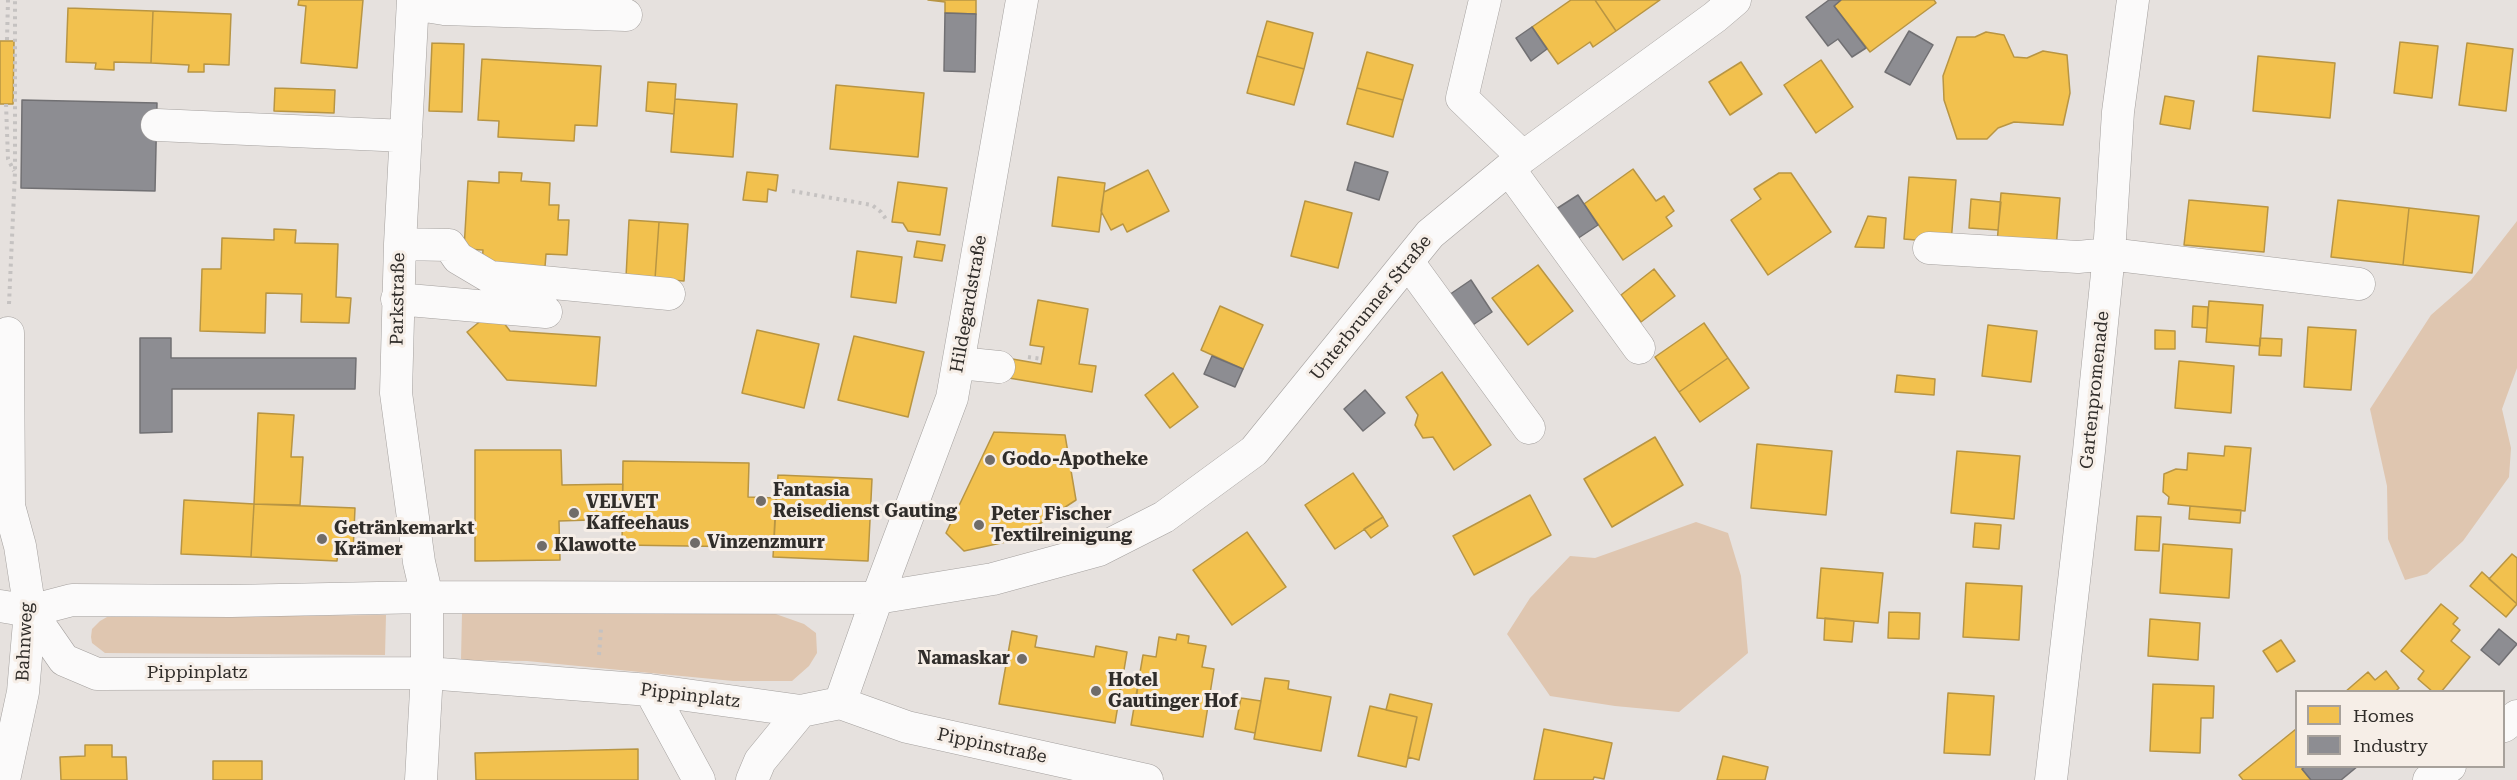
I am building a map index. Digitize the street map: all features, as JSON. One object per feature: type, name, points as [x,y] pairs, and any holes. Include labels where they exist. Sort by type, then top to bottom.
[{"type":"street","name":"Hildegardstraße","points":[[876,598],[952,398],[1022,0]]},
{"type":"street","points":[[1485,0],[1462,98],[1516,163],[1639,348]]},
{"type":"street","name":"Unterbrunner Straße","points":[[876,598],[993,579],[1099,550],[1164,517],[1254,451],[1430,234],[1516,163],[1735,0]]},
{"type":"street","name":"Gartenpromenade","points":[[2051,780],[2089,451],[2109,254],[2118,112],[2133,0]]},
{"type":"street","points":[[413,2],[444,9],[626,15]]},
{"type":"street","name":"Parkstraße","points":[[413,2],[397,299],[396,393],[419,562],[428,597]]},
{"type":"street","points":[[157,125],[406,136]]},
{"type":"street","points":[[400,244],[449,244],[458,258],[490,277],[669,294]]},
{"type":"street","points":[[1929,248],[2078,257],[2109,254],[2359,284]]},
{"type":"street","points":[[1408,262],[1529,428]]},
{"type":"street","points":[[397,299],[546,312]]},
{"type":"street","name":"Bahnweg","points":[[4,780],[23,692],[15,609],[20,546],[9,506],[8,333]]},
{"type":"street","points":[[959,363],[999,368]]},
{"type":"street","points":[[421,780],[427,673],[428,597]]},
{"type":"street","points":[[15,609],[72,600],[231,601],[428,597],[876,598],[840,703]]},
{"type":"street","name":"Pippinplatz","points":[[15,609],[64,660],[98,674],[427,673],[650,690],[801,711],[840,703]]},
{"type":"street","points":[[650,690],[699,780]]},
{"type":"street","name":"Pippinstraße","points":[[840,703],[907,727],[1147,780]]},
{"type":"street","points":[[752,780],[760,761],[801,711]]},
{"type":"street","points":[[2505,725],[2517,716]]},
{"type":"path","points":[[7,40],[8,0]]},
{"type":"path","points":[[8,333],[15,172],[15,0]]},
{"type":"path","points":[[6,104],[8,159],[15,172]]},
{"type":"path","points":[[792,191],[872,205],[882,212],[888,222]]},
{"type":"path","points":[[596,686],[604,598]]},
{"type":"shaded area","points":[[2517,221],[2517,368],[2502,409],[2511,448],[2509,477],[2463,541],[2427,574],[2405,580],[2388,539],[2387,486],[2370,409],[2431,315],[2471,280]]},
{"type":"shaded area","points":[[1696,522],[1728,533],[1741,576],[1748,653],[1679,712],[1615,706],[1550,696],[1507,634],[1530,598],[1570,556],[1595,558]]},
{"type":"shaded area","points":[[770,612],[804,624],[816,633],[817,653],[809,666],[792,681],[733,681],[527,661],[461,660],[462,613]]},
{"type":"shaded area","points":[[386,615],[385,655],[105,653],[92,643],[91,637],[92,629],[107,617]]},
{"type":"building: Homes","points":[[299,0],[363,0],[357,68],[301,63],[306,6],[298,5]]},
{"type":"building: Homes","points":[[928,0],[976,0],[976,14],[945,13],[945,2]]},
{"type":"building: Homes","points":[[1571,0],[1595,0],[1616,31],[1593,47],[1590,42],[1558,64],[1532,27]]},
{"type":"building: Homes","points":[[1595,0],[1660,0],[1616,31]]},
{"type":"building: Homes","points":[[1841,0],[1934,0],[1936,3],[1870,52],[1834,6]]},
{"type":"building: Homes","points":[[68,8],[153,11],[151,63],[114,62],[114,70],[95,69],[96,63],[66,62]]},
{"type":"building: Homes","points":[[153,11],[231,14],[229,65],[204,64],[204,72],[188,72],[189,65],[151,63]]},
{"type":"building: Homes","points":[[1267,21],[1313,33],[1304,69],[1257,56]]},
{"type":"building: Homes","points":[[1986,32],[2004,35],[2014,57],[2027,58],[2043,51],[2067,55],[2070,93],[2063,125],[2014,122],[1998,128],[1987,139],[1957,139],[1944,100],[1943,76],[1957,37],[1975,37]]},
{"type":"building: Homes","points":[[0,41],[14,41],[13,104],[0,104]]},
{"type":"building: Homes","points":[[2400,42],[2438,46],[2432,98],[2394,93]]},
{"type":"building: Homes","points":[[432,43],[464,44],[462,112],[429,111]]},
{"type":"building: Homes","points":[[2467,43],[2513,49],[2506,111],[2459,105]]},
{"type":"building: Homes","points":[[1367,52],[1413,65],[1403,100],[1357,88]]},
{"type":"building: Homes","points":[[1257,56],[1304,69],[1294,105],[1247,93]]},
{"type":"building: Homes","points":[[2258,56],[2335,63],[2330,118],[2253,111]]},
{"type":"building: Homes","points":[[482,59],[601,66],[597,126],[575,125],[574,141],[498,137],[499,121],[478,120]]},
{"type":"building: Homes","points":[[1821,60],[1853,107],[1816,133],[1784,85]]},
{"type":"building: Homes","points":[[1741,62],[1762,94],[1730,115],[1709,82]]},
{"type":"building: Homes","points":[[648,82],[676,84],[674,114],[646,111]]},
{"type":"building: Homes","points":[[836,85],[924,93],[918,157],[830,149]]},
{"type":"building: Homes","points":[[275,88],[335,90],[334,113],[274,111]]},
{"type":"building: Homes","points":[[1357,88],[1403,100],[1393,137],[1347,124]]},
{"type":"building: Homes","points":[[2165,96],[2194,101],[2190,129],[2160,124]]},
{"type":"building: Homes","points":[[675,99],[737,104],[733,157],[671,152]]},
{"type":"building: Homes","points":[[1633,169],[1656,201],[1664,196],[1674,211],[1666,217],[1672,226],[1623,260],[1584,204]]},
{"type":"building: Homes","points":[[1148,170],[1169,211],[1127,232],[1123,224],[1111,230],[1101,211],[1104,192]]},
{"type":"building: Homes","points":[[499,172],[522,173],[521,181],[550,183],[549,205],[559,205],[558,220],[569,220],[567,255],[546,254],[545,267],[482,264],[483,250],[464,249],[468,181],[499,183]]},
{"type":"building: Homes","points":[[747,172],[778,175],[776,191],[768,189],[767,202],[743,200]]},
{"type":"building: Homes","points":[[1779,173],[1791,173],[1831,232],[1768,275],[1731,220],[1761,199],[1754,189]]},
{"type":"building: Homes","points":[[1058,177],[1105,183],[1099,232],[1052,226]]},
{"type":"building: Homes","points":[[1909,177],[1956,180],[1951,243],[1904,239]]},
{"type":"building: Homes","points":[[898,182],[947,188],[940,235],[908,231],[903,223],[892,222]]},
{"type":"building: Homes","points":[[2001,193],[2060,198],[2056,249],[1997,244]]},
{"type":"building: Homes","points":[[1971,199],[2001,202],[1998,230],[1969,228]]},
{"type":"building: Homes","points":[[2189,200],[2268,207],[2264,252],[2184,245]]},
{"type":"building: Homes","points":[[2338,200],[2409,208],[2403,265],[2331,257]]},
{"type":"building: Homes","points":[[1305,201],[1352,213],[1338,268],[1291,256]]},
{"type":"building: Homes","points":[[2409,208],[2479,216],[2472,273],[2403,265]]},
{"type":"building: Homes","points":[[1868,216],[1886,218],[1884,248],[1855,247]]},
{"type":"building: Homes","points":[[629,220],[659,222],[655,279],[626,277]]},
{"type":"building: Homes","points":[[659,222],[688,224],[684,281],[655,279]]},
{"type":"building: Homes","points":[[274,229],[296,230],[295,243],[338,244],[336,297],[351,298],[349,323],[301,322],[302,294],[266,293],[265,333],[200,331],[202,269],[221,269],[222,238],[274,240]]},
{"type":"building: Homes","points":[[917,241],[945,245],[942,261],[914,257]]},
{"type":"building: Homes","points":[[857,251],[902,257],[896,303],[851,297]]},
{"type":"building: Homes","points":[[1538,265],[1573,311],[1528,345],[1492,298]]},
{"type":"building: Homes","points":[[1654,269],[1675,296],[1641,322],[1621,295]]},
{"type":"building: Homes","points":[[1038,300],[1088,309],[1079,364],[1096,366],[1092,392],[997,376],[1001,357],[1041,364],[1044,347],[1030,345]]},
{"type":"building: Homes","points":[[2209,301],[2263,305],[2260,346],[2206,342]]},
{"type":"building: Homes","points":[[1220,306],[1263,325],[1243,369],[1201,350]]},
{"type":"building: Homes","points":[[2193,306],[2208,307],[2207,328],[2192,327]]},
{"type":"building: Homes","points":[[494,310],[510,331],[600,337],[596,386],[507,380],[467,332]]},
{"type":"building: Homes","points":[[1704,323],[1728,358],[1679,392],[1655,357]]},
{"type":"building: Homes","points":[[1988,325],[2037,331],[2031,382],[1982,376]]},
{"type":"building: Homes","points":[[2308,327],[2356,330],[2351,390],[2304,387]]},
{"type":"building: Homes","points":[[757,330],[819,344],[804,408],[742,393]]},
{"type":"building: Homes","points":[[2155,330],[2175,331],[2175,349],[2155,349]]},
{"type":"building: Homes","points":[[854,336],[924,352],[908,417],[838,400]]},
{"type":"building: Homes","points":[[2260,338],[2282,339],[2281,356],[2259,355]]},
{"type":"building: Homes","points":[[1728,358],[1749,388],[1700,422],[1679,392]]},
{"type":"building: Homes","points":[[2179,361],[2234,366],[2231,413],[2175,408]]},
{"type":"building: Homes","points":[[1442,372],[1491,445],[1454,470],[1433,437],[1423,438],[1415,425],[1418,415],[1406,397]]},
{"type":"building: Homes","points":[[1173,373],[1198,407],[1170,428],[1145,395]]},
{"type":"building: Homes","points":[[1897,375],[1935,379],[1934,395],[1895,392]]},
{"type":"building: Homes","points":[[258,413],[294,415],[291,457],[303,457],[300,505],[254,504]]},
{"type":"building: Homes","points":[[994,432],[1065,435],[1076,500],[1015,540],[964,551],[946,533]]},
{"type":"building: Homes","points":[[1655,437],[1683,485],[1612,527],[1584,479]]},
{"type":"building: Homes","points":[[1757,444],[1832,451],[1826,515],[1751,508]]},
{"type":"building: Homes","points":[[2225,446],[2251,448],[2245,511],[2168,504],[2169,497],[2163,492],[2164,474],[2176,469],[2187,470],[2188,453],[2224,456]]},
{"type":"building: Homes","points":[[475,450],[561,450],[562,485],[623,484],[622,519],[559,521],[560,560],[475,561]]},
{"type":"building: Homes","points":[[1957,451],[2020,456],[2014,519],[1951,513]]},
{"type":"building: Homes","points":[[623,461],[749,463],[748,497],[776,498],[774,536],[754,547],[622,545]]},
{"type":"building: Homes","points":[[1353,473],[1383,517],[1335,549],[1305,505]]},
{"type":"building: Homes","points":[[778,475],[872,479],[868,561],[773,557]]},
{"type":"building: Homes","points":[[1530,495],[1551,535],[1474,575],[1453,536]]},
{"type":"building: Homes","points":[[184,500],[254,504],[251,557],[181,554]]},
{"type":"building: Homes","points":[[254,504],[355,508],[353,553],[338,552],[337,561],[251,557]]},
{"type":"building: Homes","points":[[2190,506],[2241,510],[2240,523],[2189,519]]},
{"type":"building: Homes","points":[[2137,516],[2161,517],[2159,551],[2135,550]]},
{"type":"building: Homes","points":[[1383,517],[1388,526],[1371,538],[1364,529]]},
{"type":"building: Homes","points":[[1975,523],[2001,525],[1999,549],[1973,547]]},
{"type":"building: Homes","points":[[1247,532],[1286,587],[1232,625],[1193,570]]},
{"type":"building: Homes","points":[[2163,544],[2232,549],[2229,598],[2160,593]]},
{"type":"building: Homes","points":[[2512,554],[2517,558],[2517,604],[2489,579]]},
{"type":"building: Homes","points":[[1821,568],[1883,573],[1878,623],[1817,618]]},
{"type":"building: Homes","points":[[2482,572],[2517,604],[2506,617],[2470,586]]},
{"type":"building: Homes","points":[[1966,583],[2022,586],[2019,640],[1963,637]]},
{"type":"building: Homes","points":[[2441,604],[2458,618],[2453,624],[2460,630],[2451,641],[2470,657],[2443,690],[2431,690],[2418,679],[2424,671],[2401,651]]},
{"type":"building: Homes","points":[[1889,612],[1920,613],[1919,639],[1888,638]]},
{"type":"building: Homes","points":[[1825,618],[1854,621],[1852,642],[1824,640]]},
{"type":"building: Homes","points":[[2150,619],[2200,623],[2198,660],[2148,656]]},
{"type":"building: Homes","points":[[1012,631],[1037,636],[1035,647],[1094,657],[1096,646],[1127,652],[1115,723],[999,704]]},
{"type":"building: Homes","points":[[1177,634],[1189,636],[1188,643],[1206,646],[1202,667],[1214,669],[1203,737],[1131,725],[1143,655],[1156,657],[1159,637],[1176,640]]},
{"type":"building: Homes","points":[[2281,640],[2295,661],[2277,672],[2263,651]]},
{"type":"building: Homes","points":[[2386,671],[2399,688],[2397,690],[2347,690],[2368,672],[2375,680]]},
{"type":"building: Homes","points":[[1122,676],[1139,679],[1136,700],[1119,697]]},
{"type":"building: Homes","points":[[1265,678],[1289,681],[1288,689],[1331,697],[1321,751],[1254,739]]},
{"type":"building: Homes","points":[[2153,684],[2214,686],[2213,718],[2201,718],[2200,753],[2150,751]]},
{"type":"building: Homes","points":[[1948,693],[1994,696],[1990,755],[1944,753]]},
{"type":"building: Homes","points":[[1390,694],[1432,704],[1419,760],[1408,757],[1417,717],[1386,710]]},
{"type":"building: Homes","points":[[1241,698],[1261,701],[1255,733],[1235,729]]},
{"type":"building: Homes","points":[[1370,706],[1417,717],[1406,767],[1358,756]]},
{"type":"building: Homes","points":[[1544,729],[1612,743],[1604,779],[1594,777],[1593,780],[1534,780]]},
{"type":"building: Homes","points":[[2295,730],[2295,768],[2303,768],[2311,780],[2243,780],[2239,775]]},
{"type":"building: Homes","points":[[85,745],[112,745],[112,757],[126,757],[127,780],[61,780],[60,757],[85,756]]},
{"type":"building: Homes","points":[[638,749],[638,780],[476,780],[475,753]]},
{"type":"building: Homes","points":[[1723,756],[1768,767],[1765,780],[1717,780]]},
{"type":"building: Homes","points":[[213,761],[262,761],[262,780],[213,780]]},
{"type":"building: Industry","points":[[1829,0],[1841,0],[1834,6],[1866,48],[1852,57],[1838,39],[1828,46],[1806,17]]},
{"type":"building: Industry","points":[[945,13],[976,14],[975,72],[944,71]]},
{"type":"building: Industry","points":[[1532,27],[1547,49],[1531,61],[1516,38]]},
{"type":"building: Industry","points":[[1909,31],[1933,45],[1910,85],[1885,72]]},
{"type":"building: Industry","points":[[22,100],[157,103],[155,191],[21,188]]},
{"type":"building: Industry","points":[[1355,162],[1388,172],[1379,200],[1347,190]]},
{"type":"building: Industry","points":[[1578,195],[1598,225],[1574,241],[1553,211]]},
{"type":"building: Industry","points":[[1471,280],[1492,312],[1464,331],[1443,299]]},
{"type":"building: Industry","points":[[140,338],[171,338],[171,358],[356,358],[355,389],[172,389],[172,432],[140,433]]},
{"type":"building: Industry","points":[[1212,356],[1243,369],[1235,387],[1204,374]]},
{"type":"building: Industry","points":[[1365,390],[1385,413],[1363,431],[1344,409]]},
{"type":"building: Industry","points":[[2499,629],[2517,644],[2499,665],[2481,650]]},
{"type":"building: Industry","points":[[2356,768],[2341,780],[2311,780],[2302,769]]},
{"type":"place","name":"Godo-Apotheke","points":[[990,460]]},
{"type":"place","name":"Fantasia Reisedienst Gauting","points":[[761,501]]},
{"type":"place","name":"VELVET Kaffeehaus","points":[[574,513]]},
{"type":"place","name":"Peter Fischer Textilreinigung","points":[[979,525]]},
{"type":"place","name":"Getränkemarkt Krämer","points":[[322,539]]},
{"type":"place","name":"Vinzenzmurr","points":[[695,543]]},
{"type":"place","name":"Klawotte","points":[[542,546]]},
{"type":"place","name":"Namaskar","points":[[1022,659]]},
{"type":"place","name":"Hotel Gautinger Hof","points":[[1096,691]]}]
